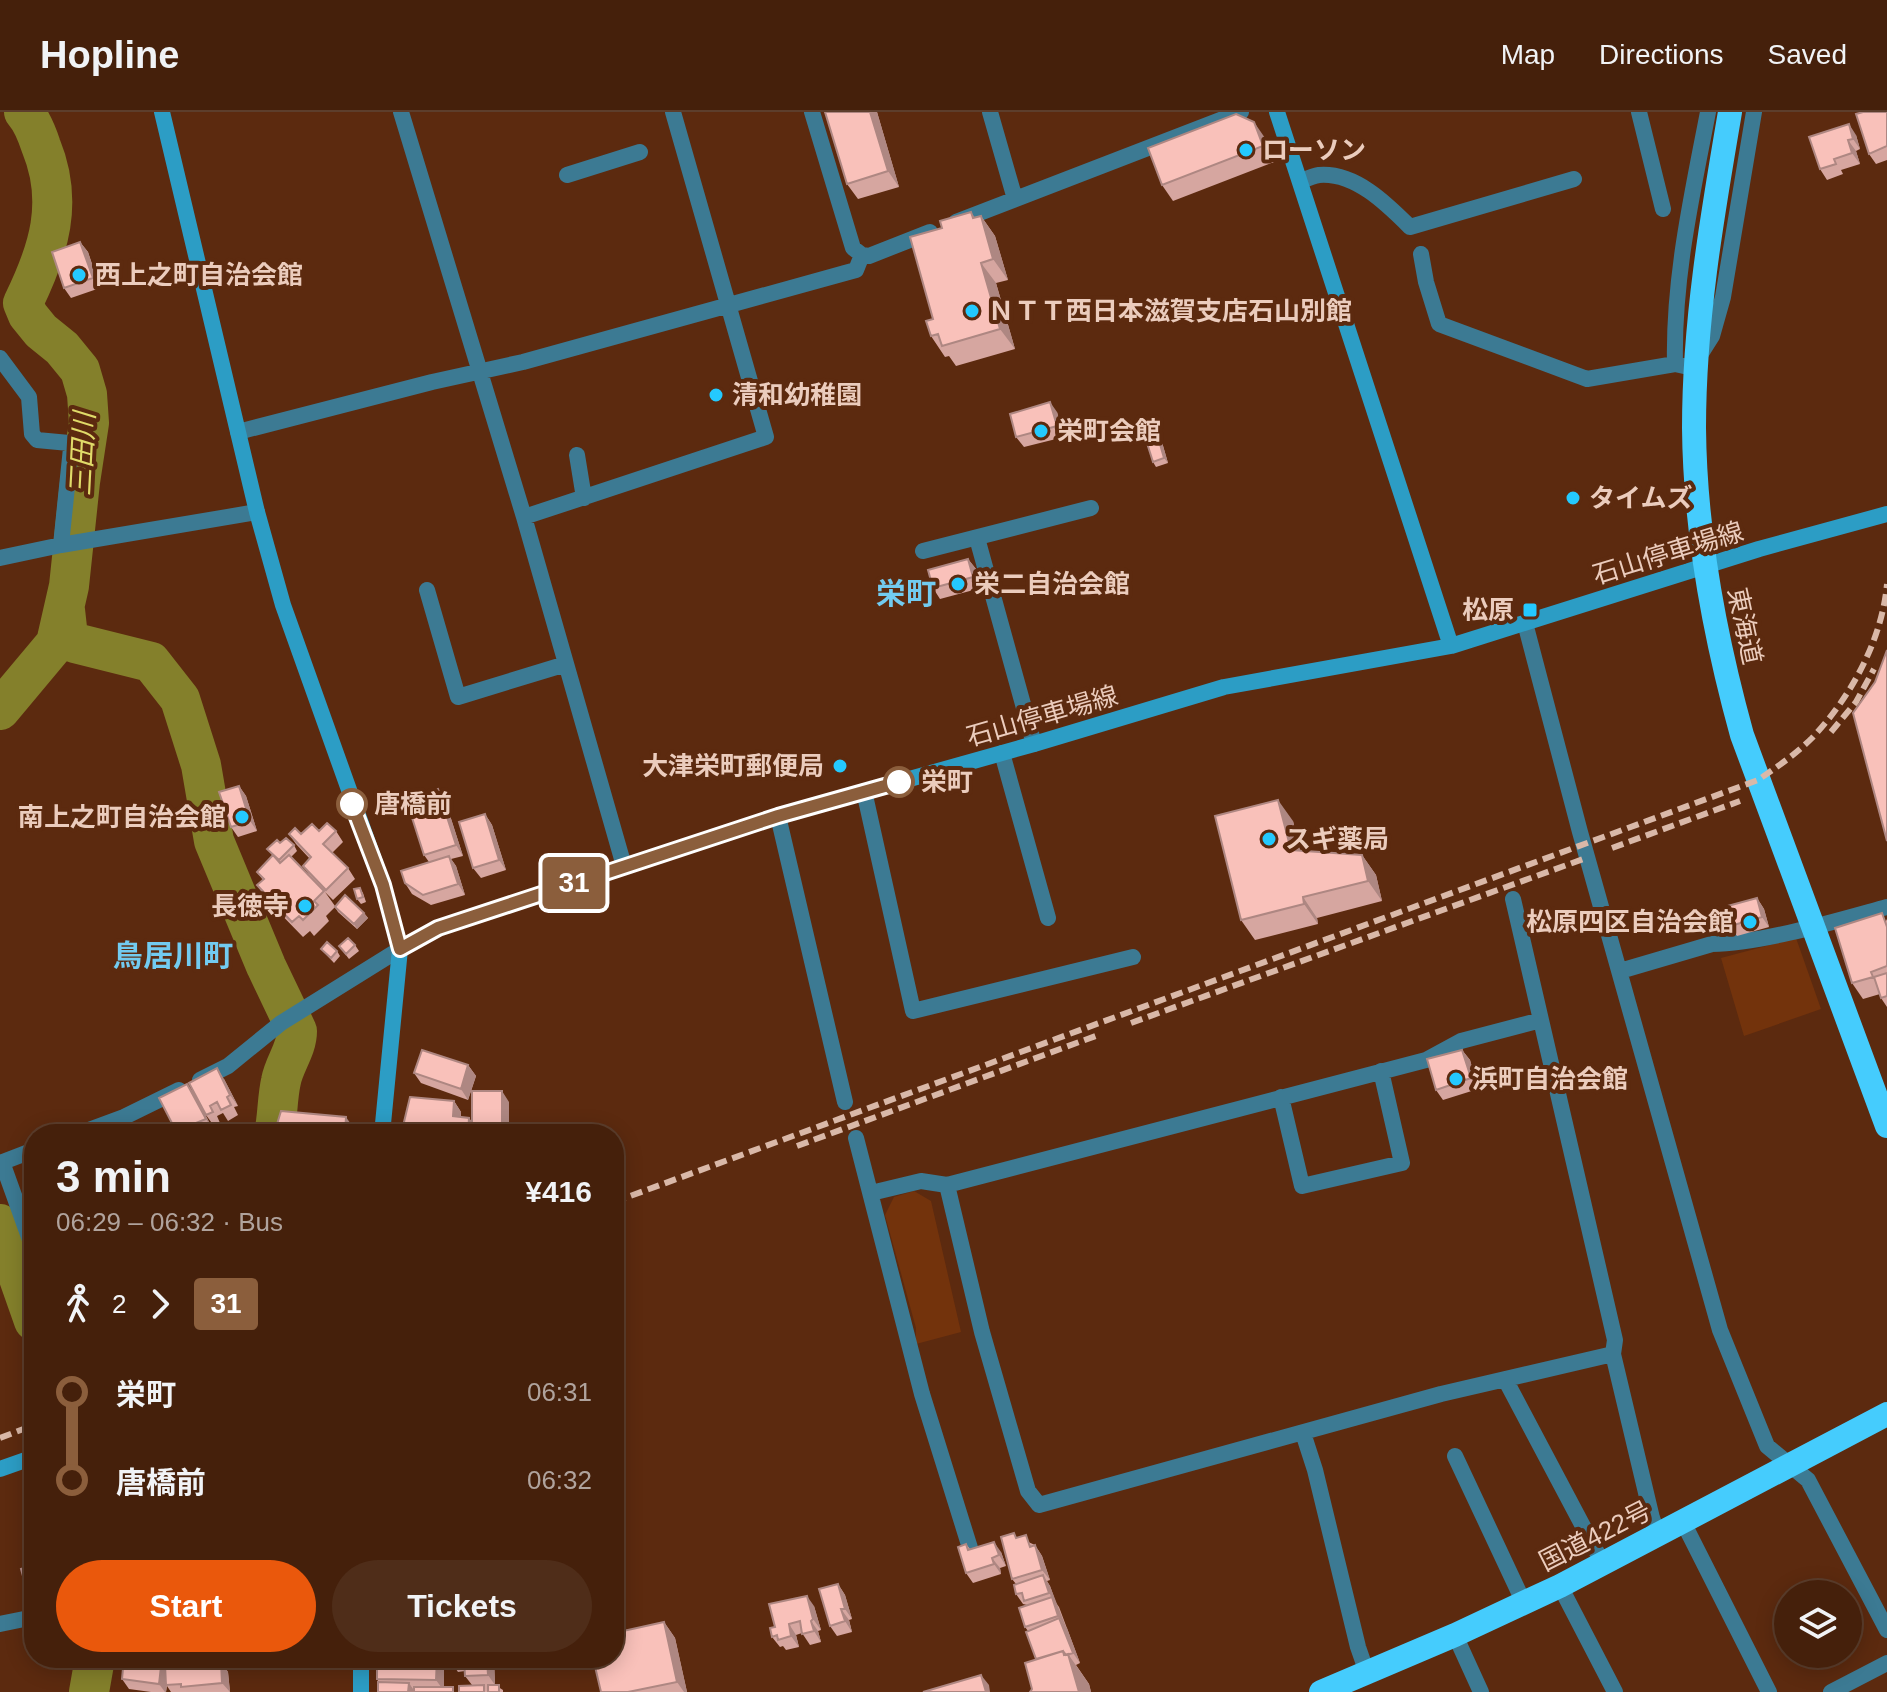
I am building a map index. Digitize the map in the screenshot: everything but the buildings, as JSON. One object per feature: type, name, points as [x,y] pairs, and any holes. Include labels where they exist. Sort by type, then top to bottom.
[{"type":"highway","name":"東海道","points":[[1730,112],[1707,246],[1697,353],[1694,430],[1701,536],[1717,634],[1742,735],[1887,1126]]},
{"type":"highway","name":"国道422号","points":[[1321,1692],[1560,1586],[1887,1414]]},
{"type":"main road","points":[[162,112],[257,512],[288,620],[383,885],[400,949],[383,1124]]},
{"type":"main road","points":[[1277,112],[1451,646]]},
{"type":"main road","name":"石山停車場線","points":[[400,949],[438,928],[778,816],[1224,687],[1451,646],[1706,566],[1887,514]]},
{"type":"main road","points":[[0,1469],[24,1461]]},
{"type":"main road","points":[[361,1668],[361,1692]]},
{"type":"street","points":[[401,112],[524,517],[624,866]]},
{"type":"street","points":[[524,517],[766,437],[673,112]]},
{"type":"street","points":[[812,112],[853,248],[869,256],[1241,112]]},
{"type":"street","points":[[990,112],[1015,199]]},
{"type":"street","points":[[1639,112],[1663,209]]},
{"type":"street","points":[[1675,364],[1674,331],[1679,277],[1708,112]]},
{"type":"street","points":[[1754,112],[1723,297],[1712,336],[1693,368],[1694,482],[1719,646],[1733,702],[1752,762],[1839,996]]},
{"type":"street","points":[[567,175],[640,152]]},
{"type":"street","points":[[1301,181],[1319,175],[1347,179],[1386,203],[1410,227],[1574,179]]},
{"type":"street","points":[[1421,254],[1439,324],[1587,379],[1675,364],[1693,368]]},
{"type":"street","points":[[238,432],[523,362],[856,270],[862,255]]},
{"type":"street","points":[[0,358],[29,397],[32,434],[37,440],[69,443],[71,448],[64,544]]},
{"type":"street","points":[[577,455],[584,498]]},
{"type":"street","points":[[923,551],[1091,508]]},
{"type":"street","points":[[0,558],[64,544],[257,512]]},
{"type":"street","points":[[977,538],[1034,744]]},
{"type":"street","points":[[427,590],[458,697],[566,664]]},
{"type":"street","points":[[1525,623],[1580,832],[1720,1330],[1767,1446],[1808,1480],[1887,1630]]},
{"type":"street","points":[[1002,753],[1048,918]]},
{"type":"street","points":[[864,791],[913,1011],[1133,957]]},
{"type":"street","points":[[778,816],[845,1102]]},
{"type":"street","points":[[1513,899],[1615,1340],[1613,1354],[1658,1535]]},
{"type":"street","points":[[1620,971],[1712,944],[1728,944],[1887,907]]},
{"type":"street","points":[[105,1124],[228,1066],[284,1021],[400,949]]},
{"type":"street","points":[[871,1193],[921,1181],[947,1185],[1426,1060],[1461,1041],[1541,1020]]},
{"type":"street","points":[[1281,1097],[1302,1186],[1402,1163],[1381,1071]]},
{"type":"street","points":[[856,1138],[922,1394],[970,1548]]},
{"type":"street","points":[[24,1154],[1,1162],[24,1224]]},
{"type":"street","points":[[947,1185],[994,1375],[1028,1491],[1039,1505],[1441,1394],[1613,1354]]},
{"type":"street","points":[[1505,1379],[1603,1564]]},
{"type":"street","points":[[1303,1433],[1367,1673]]},
{"type":"street","points":[[1455,1456],[1524,1603]]},
{"type":"street","points":[[1683,1522],[1769,1692]]},
{"type":"street","points":[[1560,1586],[1615,1692]]},
{"type":"street","points":[[0,1624],[24,1619]]},
{"type":"street","points":[[1455,1635],[1481,1692]]},
{"type":"street","points":[[1831,1692],[1887,1663]]},
{"type":"shaded area","points":[[1796,938],[1821,1009],[1744,1036],[1721,958]]},
{"type":"shaded area","points":[[914,1191],[931,1201],[961,1332],[916,1344],[916,1328],[885,1215],[894,1197]]},
{"type":"waterway","name":"三田川","points":[[0,710],[56,643],[69,586],[89,423],[87,394],[80,370],[62,348],[41,331],[23,303],[46,245],[52,206],[48,167],[36,132],[24,112]]},
{"type":"waterway","points":[[65,610],[68,637],[75,643],[151,662],[180,699],[201,765],[214,841],[297,1031],[281,1081],[275,1124]]},
{"type":"waterway","name":"三田川","points":[[0,1224],[24,1292]]},
{"type":"waterway","name":"三田川","points":[[89,1692],[93,1668]]},
{"type":"railway","points":[[624,1198],[1758,780],[1806,744],[1852,686],[1879,626],[1887,584]]},
{"type":"railway","points":[[1831,732],[1856,702],[1874,669]]},
{"type":"railway","points":[[1612,848],[1740,801]]},
{"type":"railway","points":[[1131,1023],[1586,858]]},
{"type":"railway","points":[[797,1146],[1101,1034]]},
{"type":"railway","points":[[0,1438],[24,1429]]},
{"type":"bus line","name":"31","points":[[352,804],[383,885],[400,949],[438,928],[778,816],[899,782]]},
{"type":"place","name":"ローソン","points":[[1246,150]]},
{"type":"place","name":"西上之町自治会館","points":[[79,275]]},
{"type":"place","name":"ＮＴＴ西日本滋賀支店石山別館","points":[[972,311]]},
{"type":"place","name":"清和幼稚園","points":[[716,395]]},
{"type":"place","name":"栄町会館","points":[[1041,431]]},
{"type":"place","name":"タイムズ","points":[[1573,498]]},
{"type":"place","name":"栄二自治会館","points":[[958,584]]},
{"type":"place","name":"松原","points":[[1530,610]]},
{"type":"place","name":"大津栄町郵便局","points":[[840,766]]},
{"type":"place","name":"栄町","points":[[899,782]]},
{"type":"place","name":"唐橋前","points":[[352,804]]},
{"type":"place","name":"南上之町自治会館","points":[[242,817]]},
{"type":"place","name":"スギ薬局","points":[[1269,839]]},
{"type":"place","name":"長徳寺","points":[[305,906]]},
{"type":"place","name":"松原四区自治会館","points":[[1750,922]]},
{"type":"place","name":"浜町自治会館","points":[[1456,1079]]},
{"type":"district","name":"栄町","points":[[906,594]]},
{"type":"district","name":"鳥居川町","points":[[173,956]]}]
